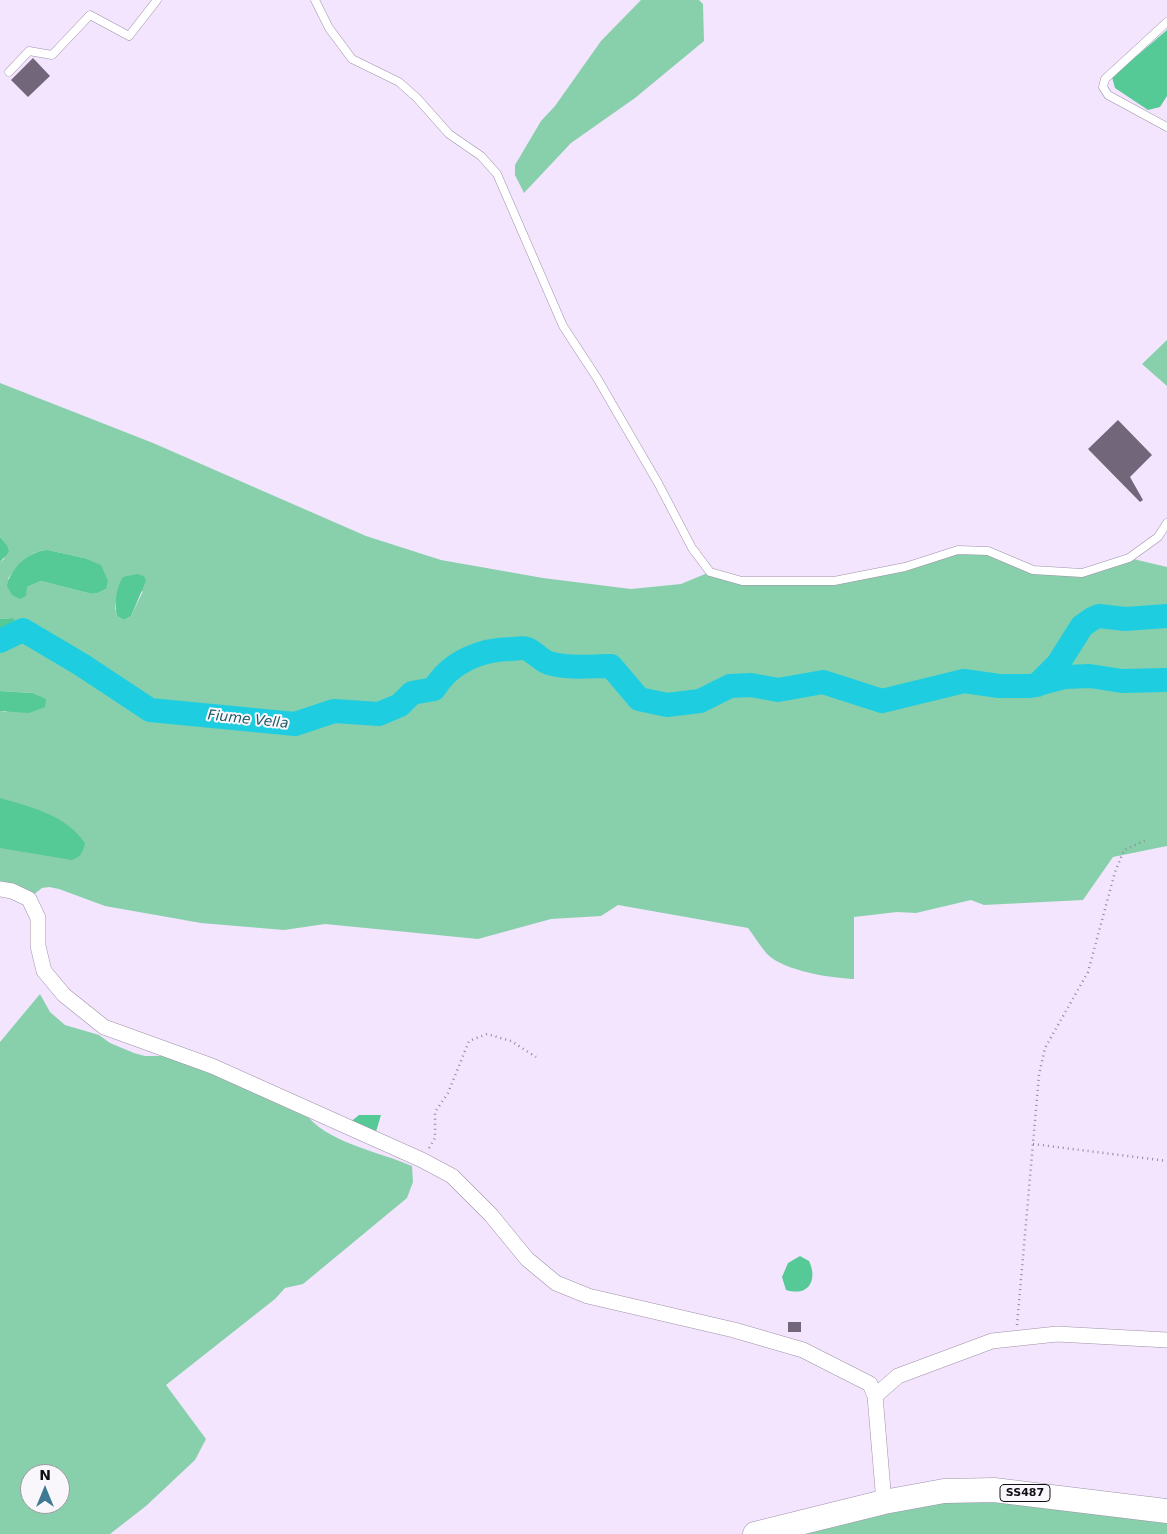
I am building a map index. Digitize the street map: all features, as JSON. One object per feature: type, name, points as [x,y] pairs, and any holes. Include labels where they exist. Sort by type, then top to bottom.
[{"type":"main road","name":"SS487","points":[[755,1534],[884,1502],[944,1491],[994,1490],[1167,1511]]},
{"type":"street","points":[[0,889],[12,891],[28,899],[38,918],[38,946],[44,971],[64,995],[104,1028],[212,1066],[422,1160],[452,1176],[491,1215],[527,1260],[556,1283],[588,1296],[734,1330],[803,1350],[870,1384],[874,1396],[884,1502]]},
{"type":"street","points":[[874,1396],[898,1376],[992,1340],[1057,1334],[1167,1340]]},
{"type":"lane","points":[[10,72],[28,51],[52,55],[90,15],[129,36],[157,0]]},
{"type":"lane","points":[[315,0],[329,28],[352,59],[398,82],[417,98],[449,134],[481,156],[497,174],[563,326],[597,378],[653,475],[692,548],[710,572],[742,581],[790,583],[834,581],[904,567],[958,550],[988,551],[1033,570],[1082,573],[1129,558],[1158,538],[1167,522]]},
{"type":"lane","points":[[1167,22],[1106,79],[1103,87],[1108,95],[1167,127]]},
{"type":"path","points":[[1016,1338],[1039,1075],[1045,1048],[1088,972],[1115,872],[1124,850],[1148,838]]},
{"type":"path","points":[[422,1160],[435,1138],[435,1112],[448,1094],[469,1041],[487,1034],[511,1041],[536,1057]]},
{"type":"path","points":[[1033,1144],[1167,1161]]},
{"type":"green space","points":[[641,0],[699,0],[703,4],[704,41],[635,98],[571,143],[524,193],[515,175],[515,165],[541,121],[555,106],[601,41]]},
{"type":"green space","points":[[1167,30],[1167,96],[1160,107],[1148,110],[1115,88],[1112,77]]},
{"type":"green space","points":[[1167,340],[1167,386],[1142,364]]},
{"type":"green space","points":[[0,383],[153,443],[366,536],[441,560],[543,578],[631,589],[681,584],[710,572],[742,581],[834,581],[904,567],[958,550],[988,551],[1033,570],[1082,573],[1129,558],[1167,567],[1167,846],[1113,857],[1083,900],[984,905],[971,900],[916,913],[897,912],[854,917],[854,979],[821,975],[785,965],[767,954],[748,928],[618,905],[601,916],[551,919],[478,939],[325,924],[284,930],[201,923],[105,906],[49,887],[42,888],[28,899],[0,889],[0,711],[6,712],[32,693],[0,691],[0,636],[9,633],[13,618],[0,619],[0,562],[4,559],[7,545],[0,537]],"holes":[[[48,550],[84,558],[106,589],[92,594],[41,581],[27,587],[8,579],[25,559],[35,553]],[[143,591],[131,616],[124,620],[117,616],[116,601]]]},
{"type":"green space","points":[[0,537],[7,545],[9,552],[0,562]]},
{"type":"green space","points":[[48,550],[84,558],[101,565],[108,581],[106,589],[92,594],[41,581],[27,587],[26,596],[20,599],[12,595],[7,586],[12,573],[22,561],[34,553]]},
{"type":"green space","points":[[137,574],[144,576],[146,581],[131,616],[124,620],[117,616],[117,591],[123,577]]},
{"type":"green space","points":[[13,618],[18,626],[0,636],[0,619]]},
{"type":"green space","points":[[0,691],[32,693],[46,699],[45,707],[29,713],[0,711]]},
{"type":"green space","points":[[0,798],[47,813],[68,825],[85,843],[81,854],[72,860],[0,848]]},
{"type":"green space","points":[[40,994],[50,1012],[65,1025],[99,1035],[110,1043],[134,1053],[145,1056],[173,1056],[309,1118],[319,1127],[344,1141],[412,1166],[413,1182],[407,1198],[303,1284],[285,1288],[275,1299],[166,1385],[206,1439],[195,1460],[146,1506],[110,1534],[0,1534],[0,1042]]},
{"type":"green space","points":[[359,1115],[381,1115],[375,1135],[349,1123]]},
{"type":"green space","points":[[800,1256],[809,1261],[812,1268],[810,1285],[801,1291],[786,1290],[782,1277],[788,1263]]},
{"type":"green space","points":[[944,1491],[1167,1511],[1167,1534],[756,1534]]},
{"type":"building","points":[[33,58],[50,76],[28,97],[11,80]]},
{"type":"building","points":[[1118,420],[1152,455],[1130,477],[1143,500],[1140,502],[1088,449]]},
{"type":"building","points":[[788,1322],[801,1322],[801,1332],[788,1332]]},
{"type":"waterway","name":"Fiume Vella","points":[[1037,685],[1058,664],[1082,626],[1092,619],[1099,616],[1125,619],[1167,616]]},
{"type":"waterway","name":"Fiume Vella","points":[[0,641],[23,630],[82,665],[150,710],[295,724],[334,711],[379,714],[400,705],[412,693],[434,689],[449,671],[467,659],[489,651],[522,648],[530,650],[546,662],[557,665],[572,667],[611,666],[639,699],[667,705],[700,701],[730,686],[751,685],[778,690],[823,682],[882,701],[964,681],[999,686],[1031,686],[1065,677],[1090,676],[1122,681],[1167,680]]}]
